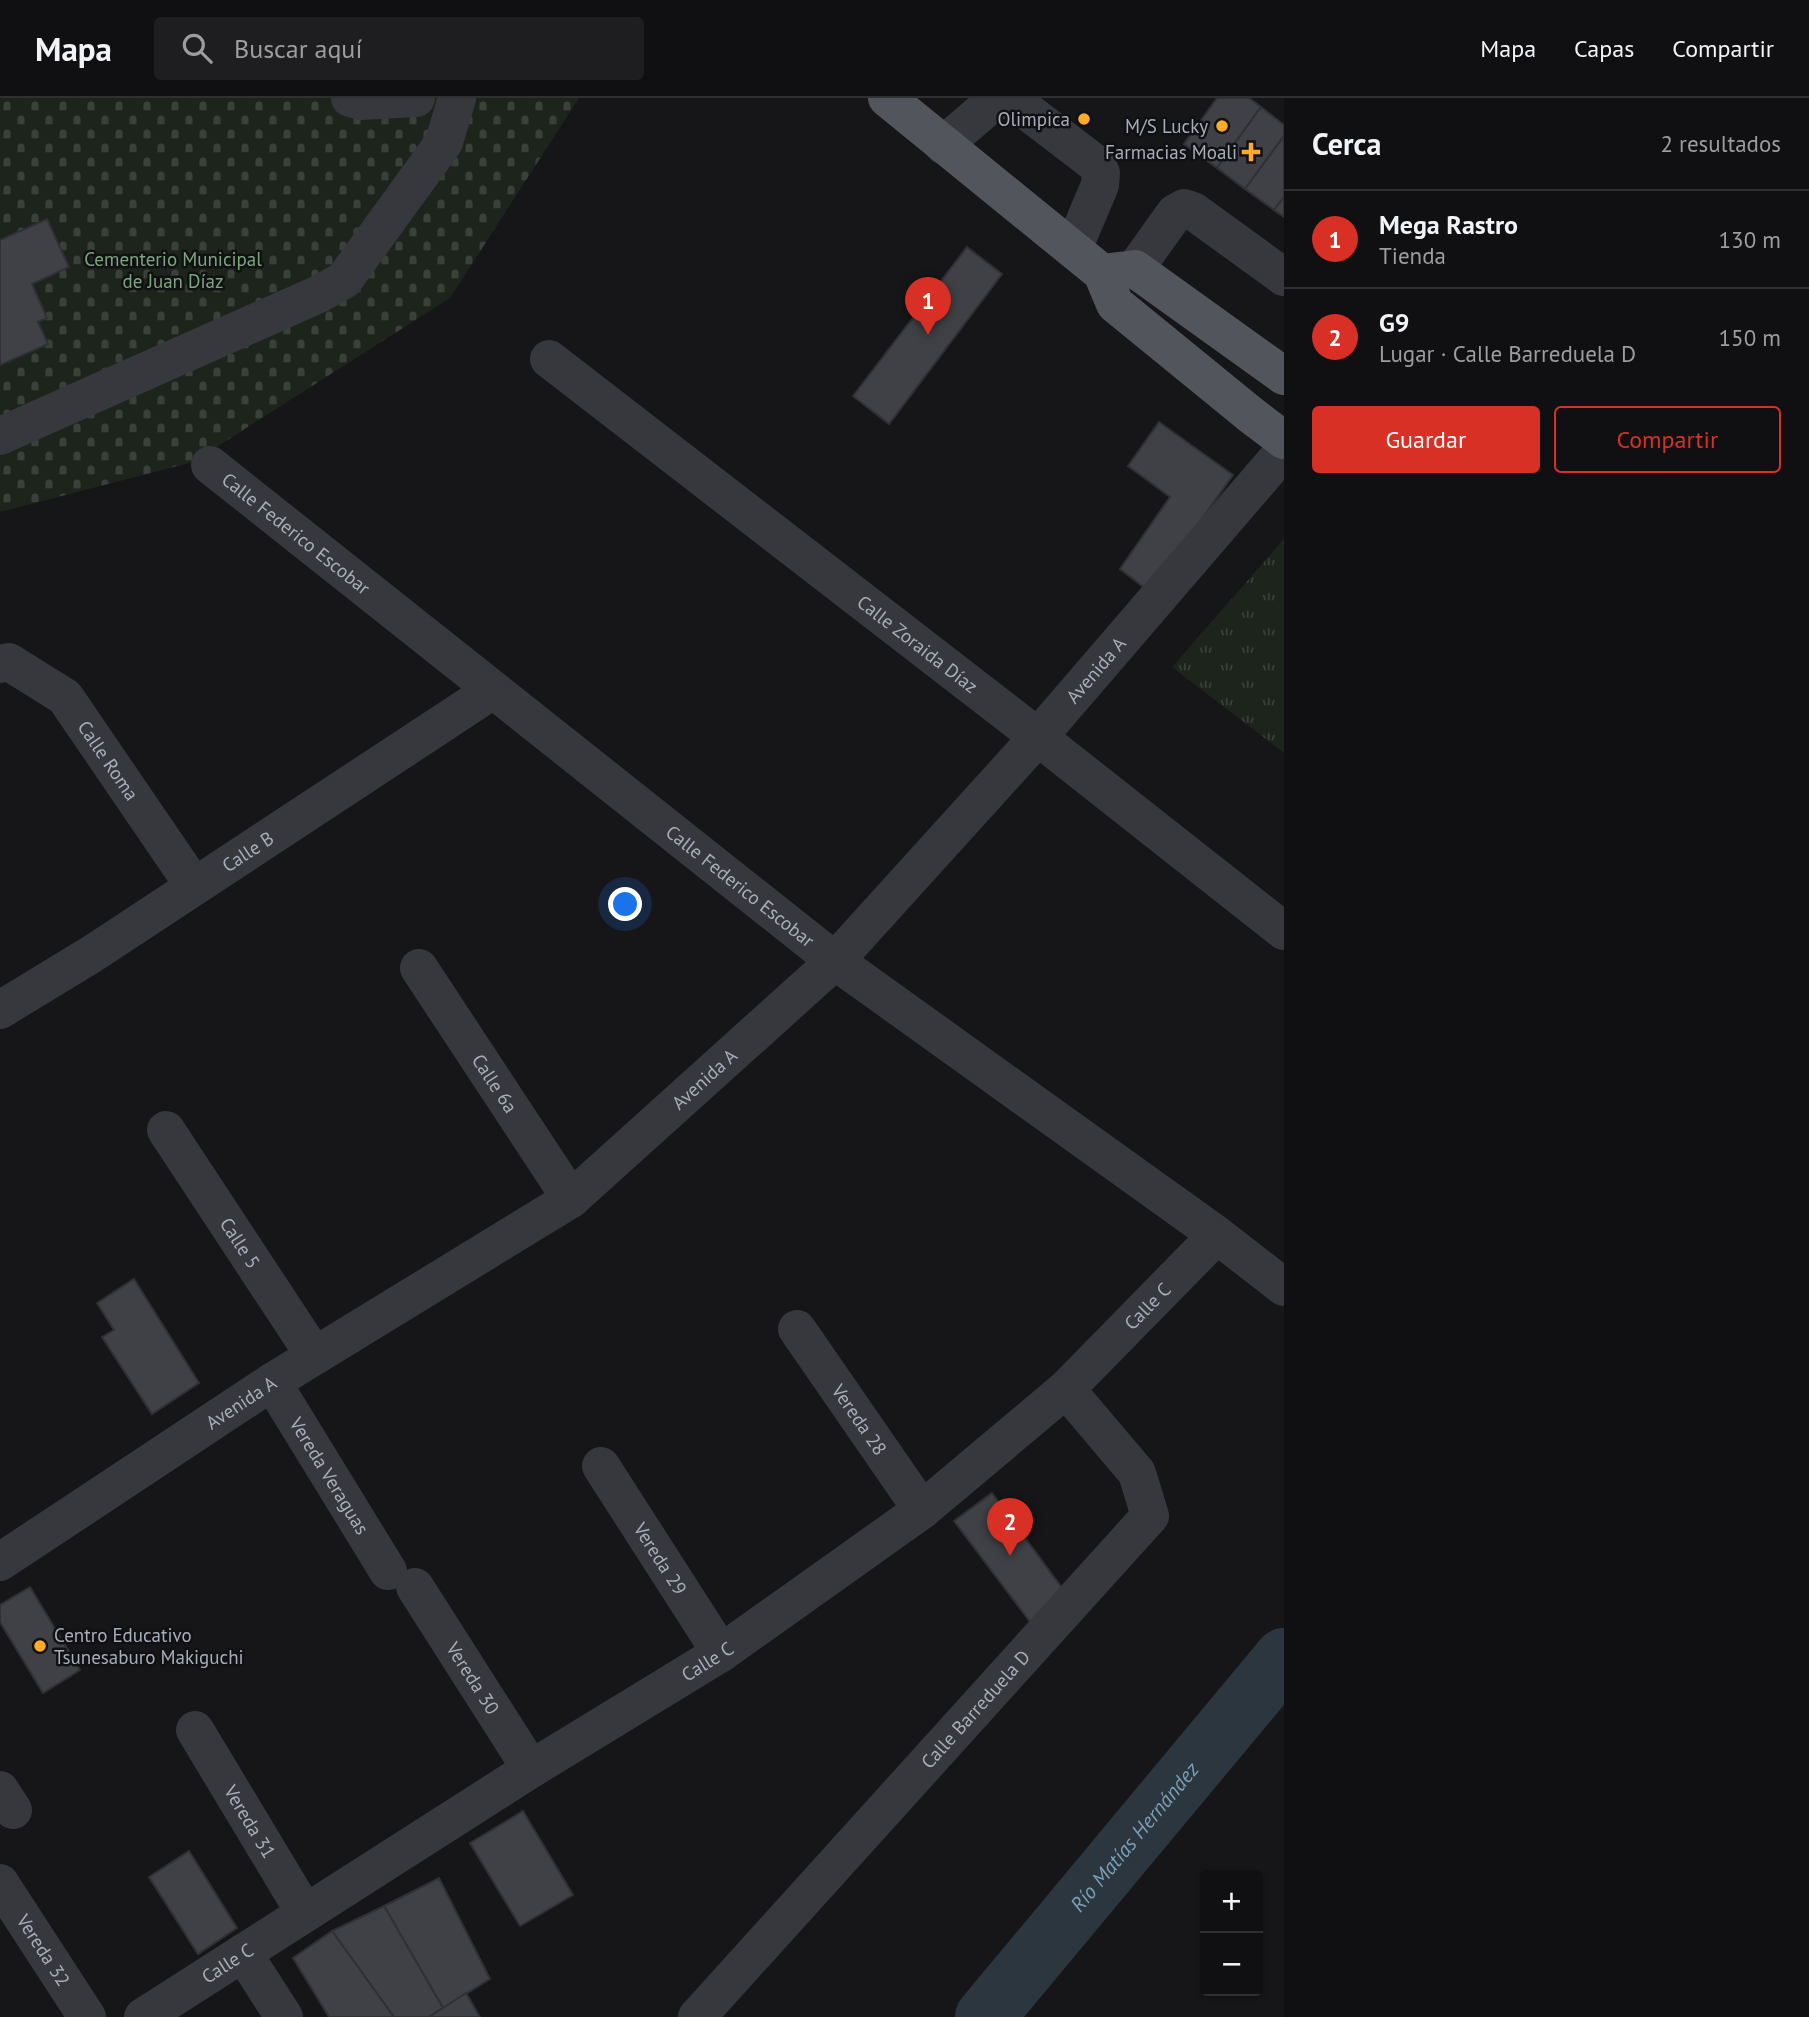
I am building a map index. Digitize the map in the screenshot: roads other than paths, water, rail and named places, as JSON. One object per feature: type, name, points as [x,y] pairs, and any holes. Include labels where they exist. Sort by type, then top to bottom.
[{"type":"main road","points":[[887,98],[943,145],[1103,263],[1284,376]]},
{"type":"main road","points":[[1103,263],[1115,304],[1284,440]]},
{"type":"street","points":[[350,98],[361,101],[416,98]]},
{"type":"street","points":[[0,436],[294,305],[344,280],[444,142],[457,98]]},
{"type":"street","points":[[943,145],[991,104],[1002,98],[1015,102],[1096,164],[1101,173],[1103,263]]},
{"type":"street","points":[[1103,263],[1184,208],[1193,211],[1284,277]]},
{"type":"street","name":"Calle Zoraida Díaz","points":[[549,359],[1284,930]]},
{"type":"street","name":"Avenida A","points":[[2,1557],[314,1355],[571,1199],[835,961],[1038,737],[1284,451]]},
{"type":"street","name":"Calle Federico Escobar","points":[[210,465],[835,961],[1217,1235],[1284,1287]]},
{"type":"street","name":"Calle Roma","points":[[0,664],[9,662],[65,697],[194,886]]},
{"type":"street","name":"Calle B","points":[[0,1010],[493,690]]},
{"type":"street","name":"Calle 6a","points":[[419,968],[571,1199]]},
{"type":"street","name":"Calle 5","points":[[166,1130],[314,1355]]},
{"type":"street","name":"Calle C","points":[[143,2017],[531,1769],[721,1653],[922,1510],[1066,1389],[1217,1235]]},
{"type":"street","name":"Vereda 28","points":[[797,1329],[922,1510]]},
{"type":"street","name":"Vereda Veraguas","points":[[272,1382],[402,1579]]},
{"type":"street","name":"Calle Barreduela D","points":[[697,2017],[1150,1516],[1137,1473],[1066,1389]]},
{"type":"street","name":"Vereda 29","points":[[601,1466],[721,1653]]},
{"type":"street","name":"Vereda 30","points":[[402,1579],[531,1769]]},
{"type":"street","name":"Vereda 31","points":[[195,1730],[305,1913]]},
{"type":"street","name":"Vereda 32","points":[[0,1883],[87,2017]]},
{"type":"street","points":[[243,1953],[284,2017]]},
{"type":"waterway","name":"Río Matías Hernández","points":[[985,2017],[1284,1658]]},
{"type":"place","name":"Olimpica","points":[[1084,119]]},
{"type":"place","name":"M/S Lucky","points":[[1222,126]]},
{"type":"place","name":"Farmacias Moali","points":[[1251,152]]},
{"type":"place","name":"Mega Rastro","points":[[928,335]]},
{"type":"place","name":"G9","points":[[1010,1556]]},
{"type":"place","name":"Centro Educativo Tsunesaburo Makiguchi","points":[[40,1646]]},
{"type":"park label","name":"Cementerio Municipal de Juan Díaz","points":[[173,270]]}]
